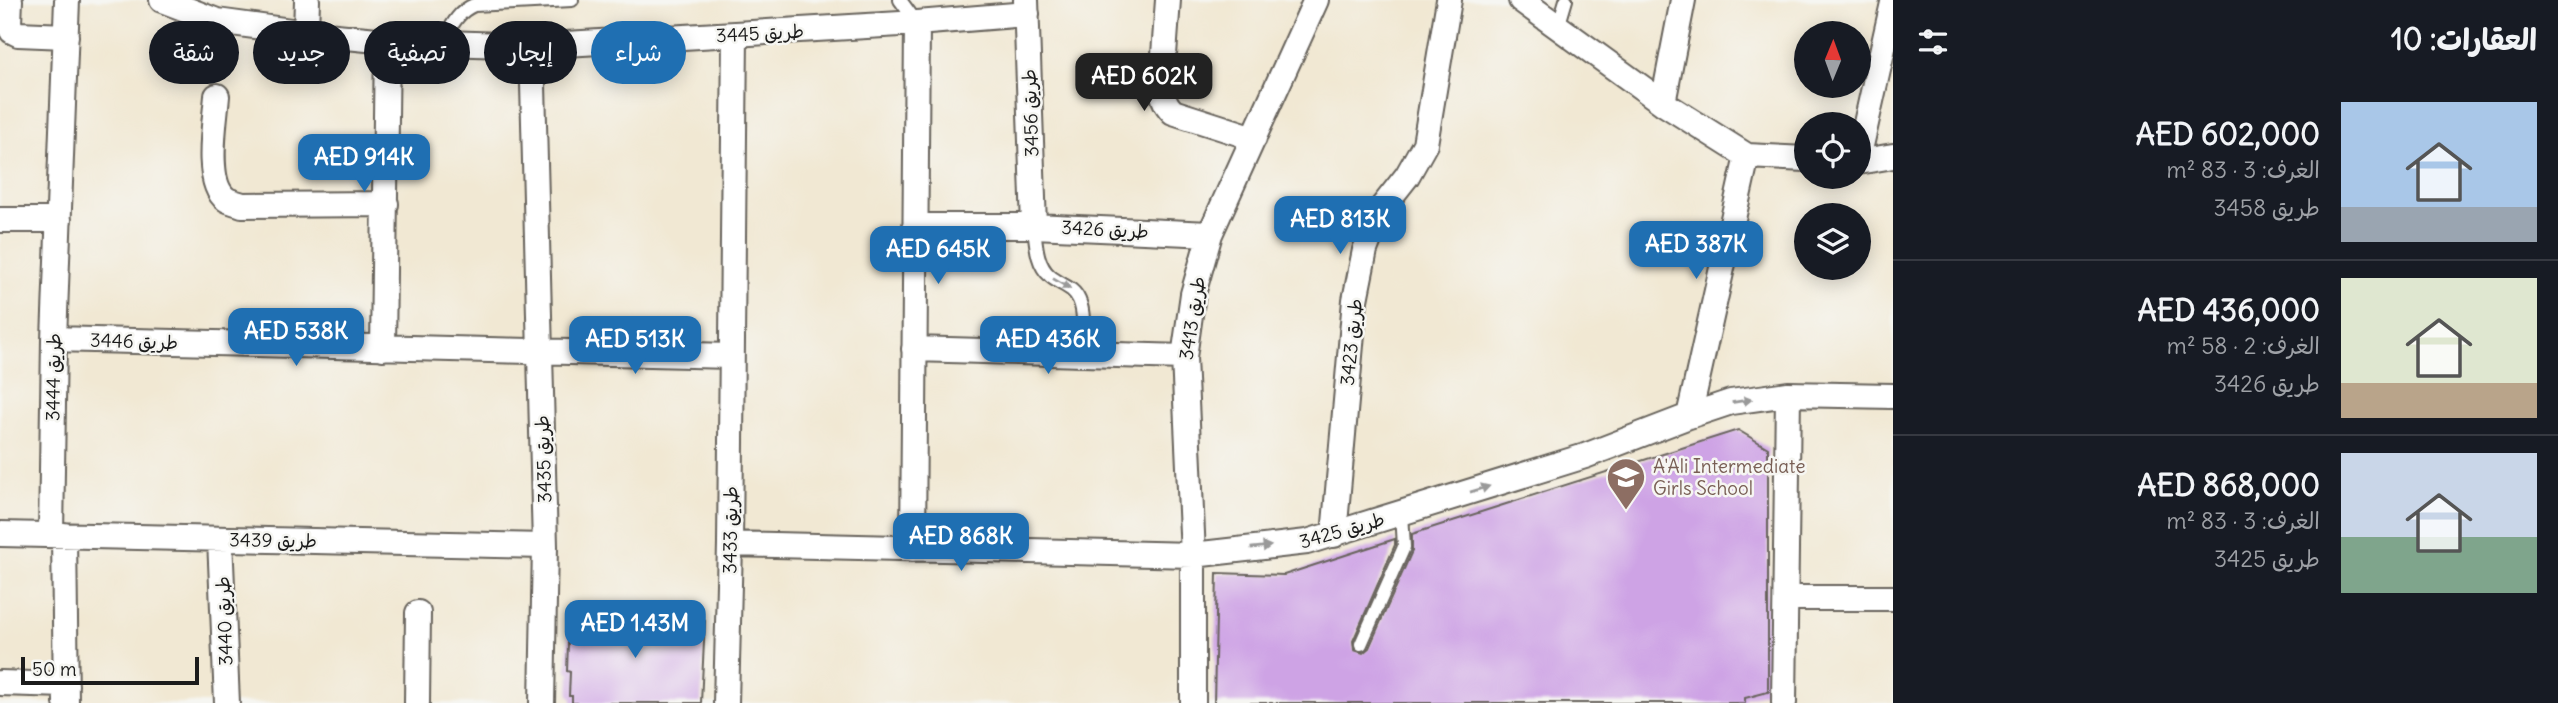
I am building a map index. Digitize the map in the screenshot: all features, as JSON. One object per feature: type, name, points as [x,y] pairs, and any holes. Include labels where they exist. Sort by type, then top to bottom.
[{"type":"street","points":[[10,0],[10,28],[15,33],[66,36]]},
{"type":"street","name":"طريق 3444","points":[[66,694],[57,535],[54,339],[67,0]]},
{"type":"street","name":"طريق 3445","points":[[162,0],[217,21],[253,26]]},
{"type":"street","points":[[306,21],[307,0]]},
{"type":"street","points":[[1168,0],[1162,82],[1165,104],[1173,113],[1254,138]]},
{"type":"street","name":"طريق 3413","points":[[1193,703],[1193,555],[1184,357],[1193,294],[1210,234],[1316,0]]},
{"type":"street","name":"طريق 3423","points":[[1334,535],[1355,300],[1365,250],[1381,209],[1406,176],[1424,144],[1449,0]]},
{"type":"street","points":[[1521,0],[1663,103],[1747,156],[1794,158]]},
{"type":"street","points":[[1663,103],[1683,0]]},
{"type":"street","points":[[1869,112],[1893,3]]},
{"type":"street","name":"طريق 3445","points":[[577,43],[917,23],[1026,7]]},
{"type":"street","name":"طريق 3456","points":[[1026,7],[1034,226]]},
{"type":"street","points":[[913,549],[917,23]]},
{"type":"street","name":"طريق 3433","points":[[726,703],[735,34]]},
{"type":"street","points":[[383,348],[387,84]]},
{"type":"street","name":"طريق 3435","points":[[532,84],[545,546],[542,703]]},
{"type":"street","points":[[217,96],[213,160],[216,184],[226,199],[242,205],[386,204]]},
{"type":"street","points":[[1689,416],[1747,156]]},
{"type":"street","points":[[1871,159],[1893,156]]},
{"type":"street","points":[[0,220],[59,220]]},
{"type":"street","name":"طريق 3426","points":[[915,226],[1034,226],[1210,234]]},
{"type":"street","name":"طريق 3446","points":[[54,339],[540,351]]},
{"type":"street","points":[[914,349],[1184,357]]},
{"type":"street","points":[[540,351],[731,356]]},
{"type":"street","points":[[1784,703],[1788,394]]},
{"type":"street","name":"طريق 3425","points":[[730,544],[1193,555],[1307,542],[1585,456],[1731,402],[1788,394],[1893,396]]},
{"type":"street","name":"طريق 3439","points":[[0,534],[545,546]]},
{"type":"street","name":"طريق 3440","points":[[220,539],[227,703]]},
{"type":"street","points":[[1787,598],[1893,598]]},
{"type":"street","points":[[417,703],[418,612]]},
{"type":"street","points":[[0,683],[66,694]]},
{"type":"lane","points":[[454,21],[465,9],[474,5],[572,0]]},
{"type":"lane","points":[[900,0],[917,23]]},
{"type":"lane","points":[[1558,27],[1566,0]]},
{"type":"lane","points":[[1034,226],[1038,252],[1045,271],[1068,287],[1079,299],[1082,307],[1082,354]]},
{"type":"lane","points":[[1361,644],[1404,547],[1402,513]]},
{"type":"building","name":"A'Ali Intermediate Girls School","points":[[1738,430],[1768,448],[1768,692],[1745,698],[1745,703],[1214,703],[1217,573],[1284,575],[1395,539],[1395,545],[1353,641],[1354,650],[1363,653],[1369,648],[1412,551],[1412,534]]},
{"type":"building","points":[[569,615],[705,621],[701,703],[572,703],[572,696],[569,696],[570,672],[567,671]]},
{"type":"place","name":"A'Ali Intermediate Girls School","points":[[1626,511]]}]
